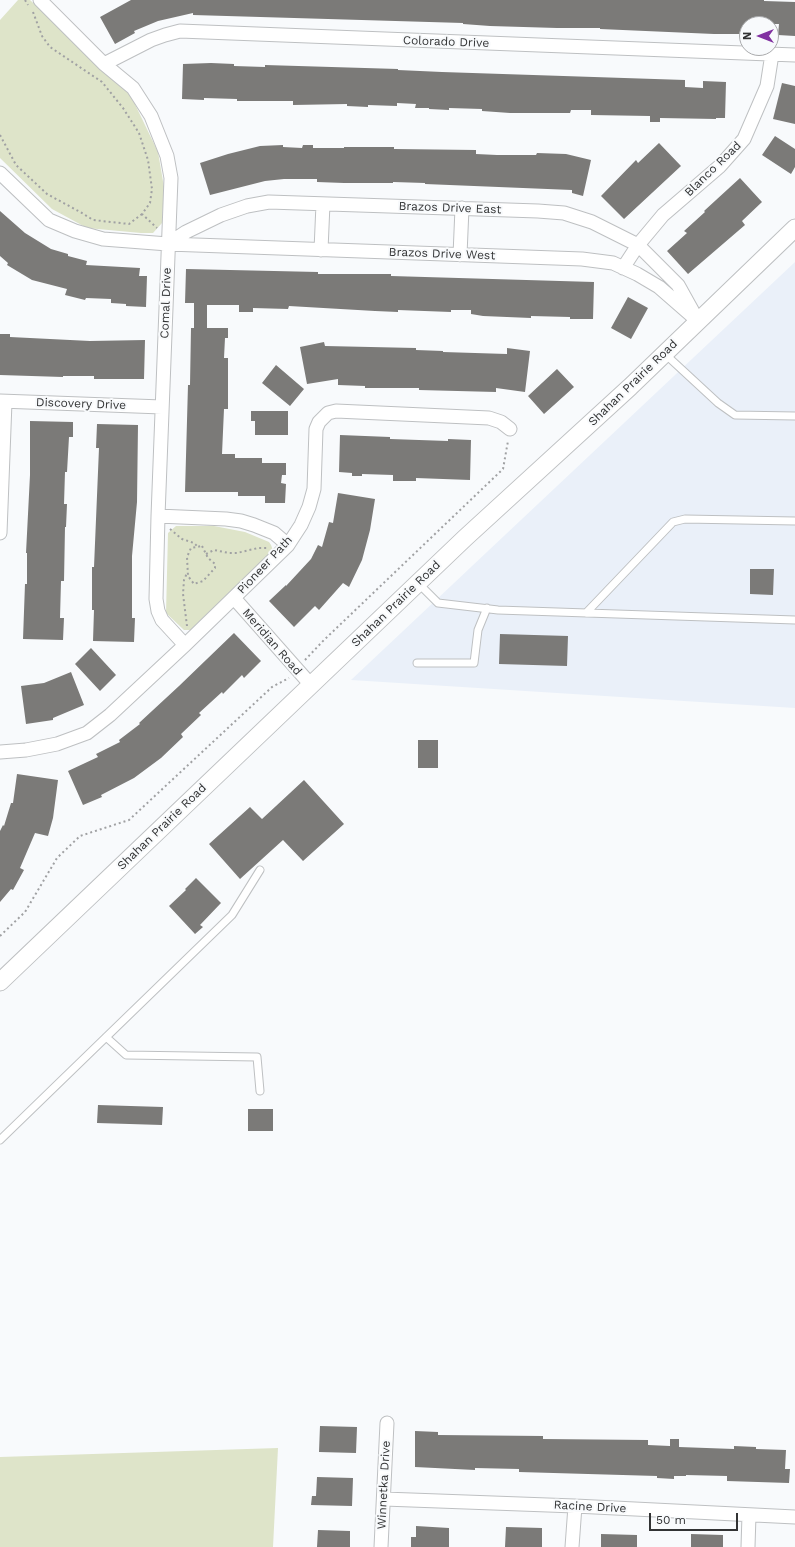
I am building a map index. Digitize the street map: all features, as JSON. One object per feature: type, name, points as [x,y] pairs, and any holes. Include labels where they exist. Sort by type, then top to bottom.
[{"type":"street","name":"Comal Drive","points":[[40,0],[104,64],[133,88],[151,116],[167,156],[171,178],[156,599],[158,611],[162,620],[185,645]]},
{"type":"street","name":"Colorado Drive","points":[[104,64],[150,40],[180,31],[739,53]]},
{"type":"street","name":"Colorado Drive","points":[[779,54],[795,55]]},
{"type":"street","name":"Blanco Road","points":[[623,268],[638,245],[663,215],[720,166],[744,140],[767,86],[772,56]]},
{"type":"street","name":"Brazos Drive West","points":[[0,173],[49,220],[75,231],[103,239],[168,244],[582,259],[613,263],[659,287],[698,321]]},
{"type":"street","name":"Brazos Drive East","points":[[168,244],[186,232],[221,215],[247,206],[269,202],[538,211],[564,214],[592,222],[638,245],[678,285],[698,321]]},
{"type":"street","points":[[321,250],[323,204]]},
{"type":"street","points":[[460,255],[462,208]]},
{"type":"street","name":"Shahan Prairie Road","points":[[0,982],[417,583],[630,387],[795,228]]},
{"type":"street","points":[[0,533],[2,402]]},
{"type":"street","name":"Discovery Drive","points":[[2,402],[162,407]]},
{"type":"street","name":"Pioneer Path","points":[[0,752],[26,750],[57,744],[87,733],[110,715],[185,645],[288,544],[301,525],[309,507],[314,489],[316,429],[319,422],[328,413],[336,411],[489,418],[501,422],[510,429]]},
{"type":"street","points":[[158,516],[226,518],[241,521],[274,533],[288,544]]},
{"type":"street","name":"Meridian Road","points":[[234,598],[310,685]]},
{"type":"street","name":"Winnetka Drive","points":[[381,1547],[387,1423]]},
{"type":"street","name":"Racine Drive","points":[[384,1499],[575,1506],[749,1516],[795,1517]]},
{"type":"street","points":[[572,1547],[575,1506]]},
{"type":"street","points":[[748,1547],[749,1516]]},
{"type":"lane","points":[[664,354],[718,403],[735,415],[795,416]]},
{"type":"lane","points":[[586,613],[672,522],[685,519],[795,521]]},
{"type":"lane","points":[[417,583],[438,603],[487,608],[795,620]]},
{"type":"lane","points":[[417,663],[474,663],[478,630],[487,608]]},
{"type":"lane","points":[[0,1140],[232,915],[260,870]]},
{"type":"lane","points":[[106,1037],[126,1055],[257,1057],[260,1091]]},
{"type":"path","points":[[0,135],[16,165],[47,194],[93,220],[129,224],[142,214],[150,203],[152,189],[148,160],[139,133],[123,108],[102,82],[50,47],[42,36],[34,12],[25,0]]},
{"type":"path","points":[[142,214],[158,229]]},
{"type":"path","points":[[0,936],[25,912],[57,858],[80,836],[129,820],[272,686],[288,678],[324,640],[503,469],[510,429]]},
{"type":"path","points":[[170,529],[182,539],[194,542],[197,546]]},
{"type":"path","points":[[197,546],[202,546],[206,554],[215,564],[215,568],[203,581],[194,584],[188,576],[186,557],[191,548],[197,546]]},
{"type":"path","points":[[206,554],[214,550],[237,553],[258,548],[271,548]]},
{"type":"path","points":[[187,628],[183,594],[184,580],[188,572]]},
{"type":"shaded area","points":[[795,262],[795,708],[351,680]]},
{"type":"green space","points":[[18,0],[30,0],[116,80],[131,96],[158,152],[164,187],[162,223],[153,233],[87,228],[52,209],[0,158],[0,20]]},
{"type":"green space","points":[[176,526],[214,526],[245,532],[269,542],[274,553],[191,630],[184,630],[166,613],[168,533]]},
{"type":"green space","points":[[278,1448],[273,1547],[0,1547],[0,1457]]},
{"type":"building","points":[[131,0],[764,0],[795,2],[795,36],[779,35],[779,16],[739,16],[739,34],[714,34],[600,28],[490,26],[463,23],[193,15],[193,13],[158,21],[134,31],[135,33],[115,44],[100,17]]},
{"type":"building","points":[[183,64],[234,64],[234,66],[265,67],[265,65],[398,69],[442,72],[685,80],[685,87],[703,88],[703,81],[726,82],[725,118],[660,118],[660,122],[650,122],[650,116],[591,115],[591,110],[571,110],[570,113],[510,113],[482,111],[482,109],[449,108],[449,110],[415,108],[416,104],[397,103],[397,106],[368,105],[368,107],[347,106],[347,104],[293,105],[293,101],[237,101],[237,99],[204,98],[204,100],[182,99]]},
{"type":"building","points":[[782,83],[795,86],[795,124],[773,119]]},
{"type":"building","points":[[775,136],[795,149],[795,167],[791,174],[762,155]]},
{"type":"building","points":[[659,143],[681,166],[624,219],[601,196],[636,160],[638,163]]},
{"type":"building","points":[[283,145],[283,147],[302,148],[303,145],[313,145],[313,148],[394,147],[394,149],[476,150],[476,154],[497,155],[536,155],[537,153],[566,154],[591,160],[583,196],[572,193],[572,190],[425,183],[317,182],[317,179],[284,179],[265,181],[210,195],[200,163],[260,146]]},
{"type":"building","points":[[740,178],[762,202],[742,221],[745,225],[688,274],[667,251],[687,233],[684,231],[705,212],[704,211]]},
{"type":"building","points":[[0,211],[25,233],[51,249],[68,254],[68,256],[87,261],[86,265],[140,268],[139,276],[147,276],[146,307],[126,306],[126,304],[111,303],[111,299],[86,298],[85,300],[65,295],[67,289],[32,280],[7,265],[8,263],[0,256]]},
{"type":"building","points":[[186,269],[318,272],[318,274],[391,274],[391,276],[594,282],[593,319],[570,319],[570,317],[531,316],[531,318],[483,316],[471,314],[471,310],[451,310],[451,312],[398,310],[398,312],[289,306],[288,309],[253,308],[253,312],[239,312],[239,305],[207,305],[207,328],[228,328],[228,338],[225,338],[224,358],[228,358],[228,409],[224,409],[222,454],[235,454],[235,458],[262,458],[262,463],[286,463],[286,475],[282,475],[281,483],[286,484],[285,503],[265,503],[265,496],[238,496],[238,492],[185,492],[191,328],[194,328],[194,303],[185,303]]},
{"type":"building","points":[[628,297],[648,308],[631,339],[611,328]]},
{"type":"building","points":[[0,334],[10,334],[10,337],[90,341],[145,340],[144,379],[94,379],[94,376],[63,377],[0,375]]},
{"type":"building","points":[[324,342],[325,346],[416,348],[416,350],[443,352],[507,354],[507,348],[530,351],[525,392],[496,388],[496,392],[419,390],[419,388],[365,388],[365,386],[338,385],[338,379],[307,384],[300,347]]},
{"type":"building","points":[[276,365],[304,389],[290,406],[262,383]]},
{"type":"building","points":[[557,369],[574,387],[544,414],[528,396]]},
{"type":"building","points":[[251,411],[288,411],[288,435],[255,435],[255,421],[251,421]]},
{"type":"building","points":[[30,421],[73,422],[73,437],[69,437],[67,472],[65,472],[64,504],[67,504],[64,581],[61,581],[60,618],[64,618],[63,640],[23,639],[25,584],[27,584],[26,553],[30,475]]},
{"type":"building","points":[[97,424],[138,425],[137,502],[132,556],[132,618],[135,618],[134,642],[93,641],[94,610],[92,610],[92,567],[94,567],[99,448],[96,448]]},
{"type":"building","points":[[340,435],[390,437],[390,439],[448,441],[448,439],[471,440],[470,480],[416,478],[416,481],[393,481],[393,475],[362,474],[362,476],[352,476],[352,473],[339,472]]},
{"type":"building","points":[[338,493],[375,499],[370,530],[362,560],[349,587],[343,583],[319,610],[315,606],[294,627],[269,601],[286,586],[311,559],[318,545],[322,547],[329,522],[333,523]]},
{"type":"building","points":[[750,569],[774,569],[773,595],[750,594]]},
{"type":"building","points":[[234,633],[261,661],[244,678],[242,675],[223,694],[222,692],[199,713],[201,715],[181,734],[183,737],[161,758],[134,778],[101,795],[102,797],[83,805],[68,771],[98,757],[96,754],[120,742],[119,740],[140,724],[139,723]]},
{"type":"building","points":[[500,634],[568,636],[567,666],[499,664]]},
{"type":"building","points":[[91,648],[116,675],[100,691],[75,664]]},
{"type":"building","points":[[71,672],[84,705],[53,718],[53,720],[26,724],[21,686],[44,683]]},
{"type":"building","points":[[418,740],[438,740],[438,768],[418,768]]},
{"type":"building","points":[[17,774],[58,780],[53,818],[48,836],[35,833],[20,868],[24,870],[13,890],[11,889],[0,902],[0,831],[3,825],[4,826],[11,803],[13,803]]},
{"type":"building","points":[[304,780],[344,824],[303,861],[283,840],[240,879],[209,844],[250,807],[262,819]]},
{"type":"building","points":[[196,878],[221,903],[200,925],[203,927],[195,934],[169,906]]},
{"type":"building","points":[[98,1105],[163,1107],[162,1125],[97,1123]]},
{"type":"building","points":[[248,1109],[273,1109],[273,1131],[248,1131]]},
{"type":"building","points":[[320,1426],[357,1427],[356,1453],[319,1452]]},
{"type":"building","points":[[415,1431],[438,1432],[438,1435],[543,1436],[543,1439],[648,1440],[648,1445],[670,1446],[670,1439],[679,1439],[679,1447],[734,1449],[734,1446],[756,1447],[756,1449],[786,1450],[785,1469],[790,1469],[789,1483],[727,1481],[727,1476],[686,1475],[674,1476],[674,1479],[657,1478],[657,1476],[519,1472],[519,1469],[475,1468],[475,1470],[415,1467]]},
{"type":"building","points":[[317,1477],[353,1478],[352,1506],[311,1505],[312,1496],[316,1496]]},
{"type":"building","points":[[416,1526],[449,1528],[449,1547],[411,1547],[411,1537],[416,1537]]},
{"type":"building","points":[[506,1527],[542,1528],[542,1547],[505,1547]]},
{"type":"building","points":[[318,1530],[350,1531],[350,1547],[317,1547]]},
{"type":"building","points":[[601,1534],[637,1535],[637,1547],[601,1547]]},
{"type":"building","points":[[691,1534],[723,1535],[723,1547],[691,1547]]}]
